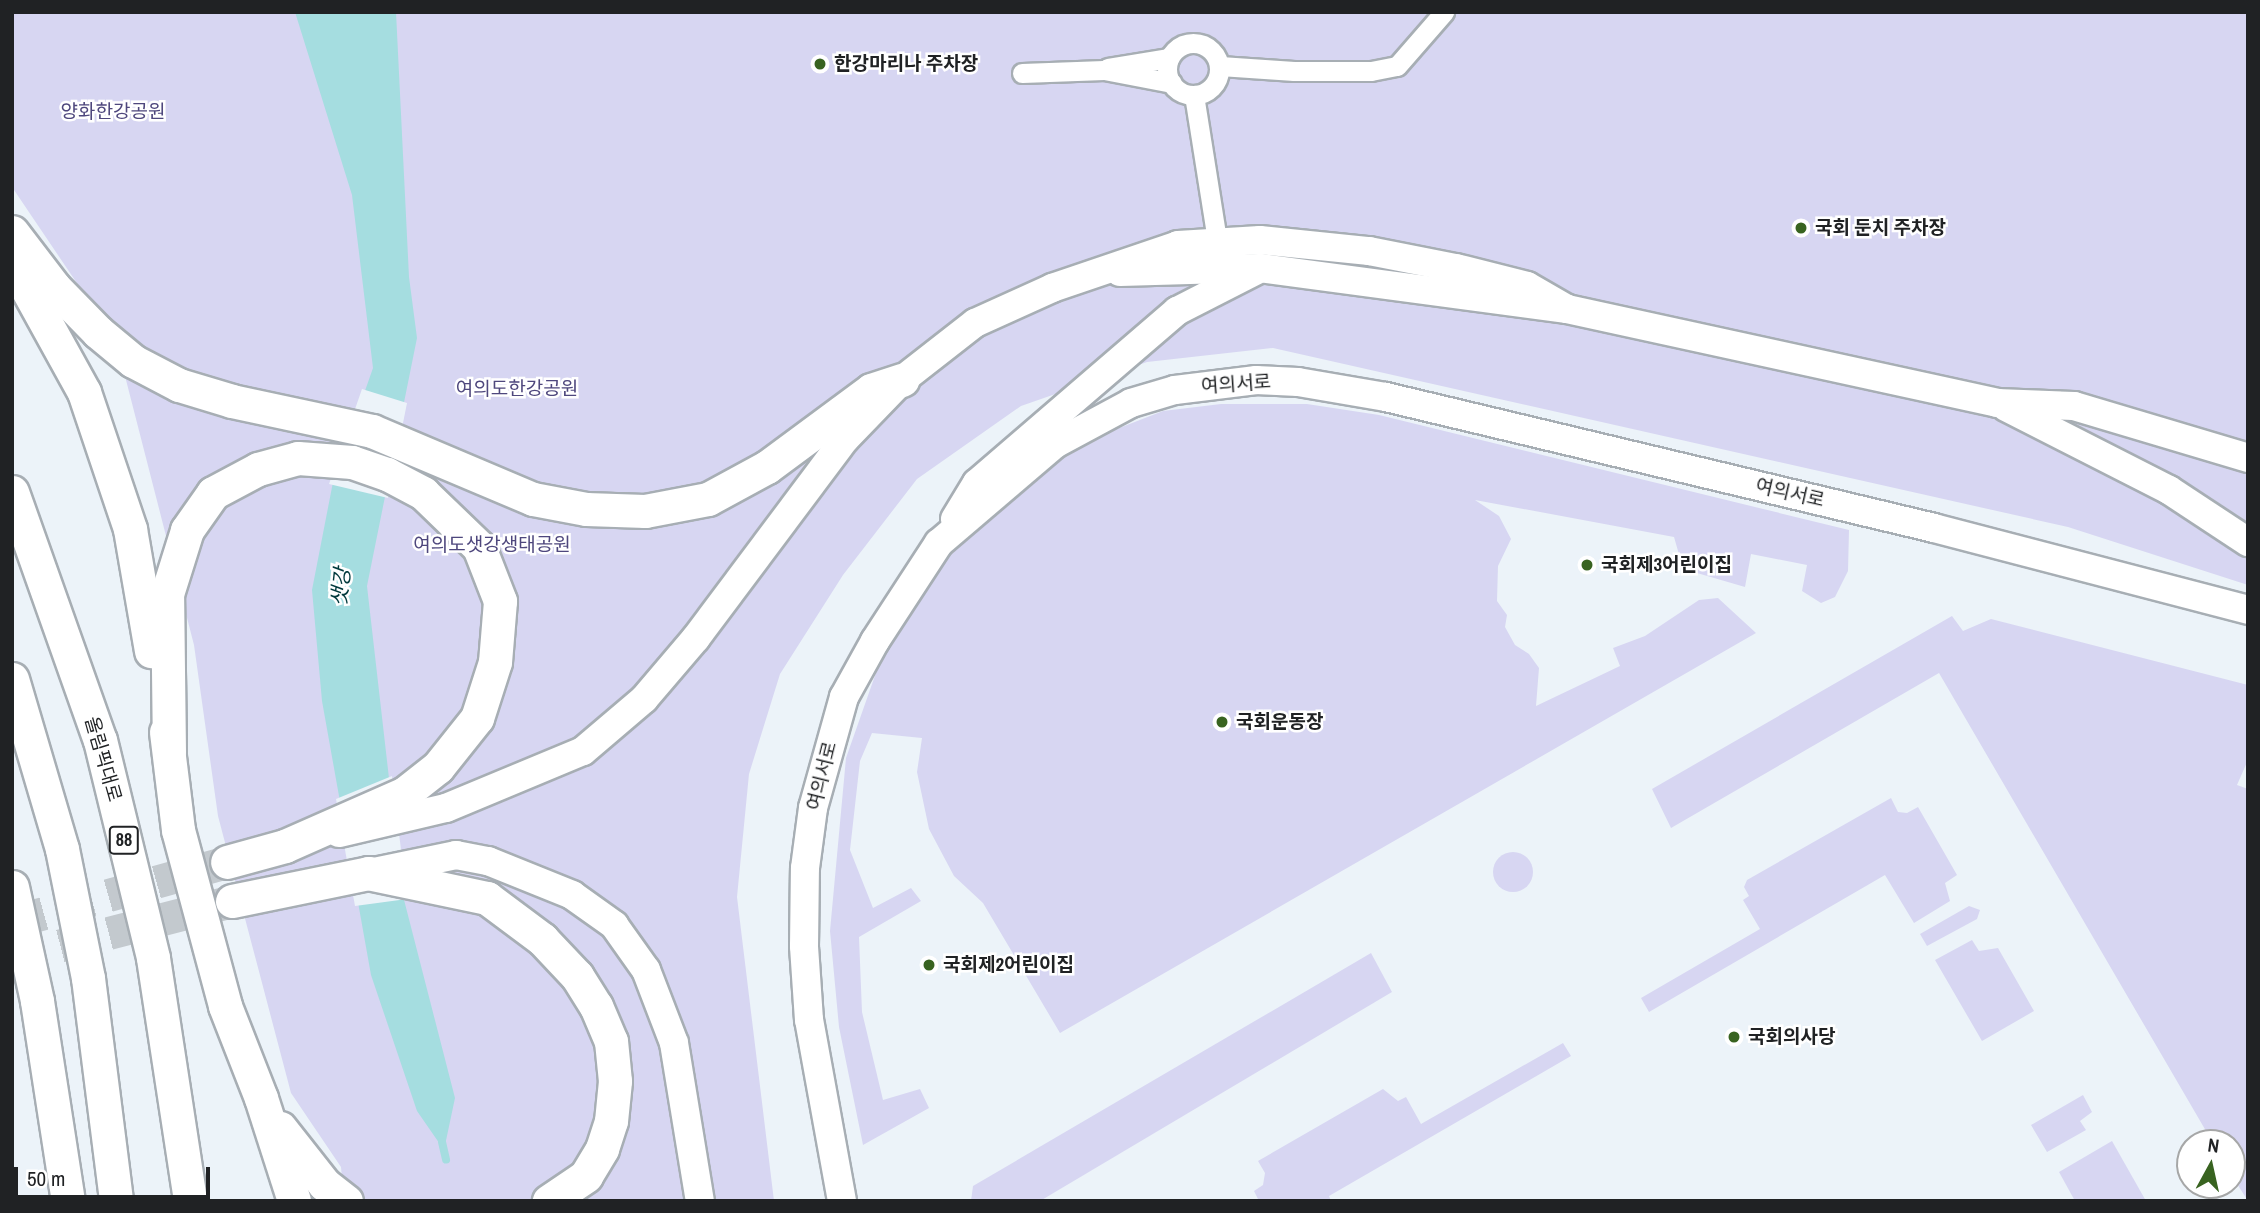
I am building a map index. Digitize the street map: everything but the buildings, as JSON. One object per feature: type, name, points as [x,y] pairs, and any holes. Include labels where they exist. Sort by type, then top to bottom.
[{"type":"highway","points":[[12,232],[54,288],[133,361],[179,385],[232,401],[372,431],[433,454],[533,499],[586,509],[645,511],[708,499],[777,460],[872,390],[902,380]]},
{"type":"highway","points":[[12,261],[84,392],[130,529],[169,752],[178,831],[225,1006],[261,1098],[293,1201]]},
{"type":"highway","points":[[169,752],[167,594],[187,530],[214,493],[258,469],[298,458],[352,462],[387,474],[423,493],[479,547],[500,601],[495,662],[477,719],[438,767],[405,793],[285,845],[227,862]]},
{"type":"highway","name":"올림픽대로","points":[[12,492],[100,740],[153,958],[190,1201]]},
{"type":"highway","points":[[12,679],[62,849],[88,978],[116,1201]]},
{"type":"highway","points":[[232,901],[368,873],[463,890],[487,898],[542,939],[578,976],[611,1041],[614,1095],[602,1149],[586,1176],[549,1201]]},
{"type":"highway","points":[[12,887],[37,1001],[68,1201]]},
{"type":"highway","points":[[261,1098],[292,1147],[346,1201]]},
{"type":"main road","points":[[285,845],[446,808],[583,751],[644,699],[696,638],[845,439],[902,380],[975,323],[1052,288],[1104,273],[1144,254],[1217,241],[1308,243],[1369,251],[1527,286],[1567,309]]},
{"type":"main road","points":[[1104,273],[1260,268],[1567,309],[1997,402],[2074,406],[2248,458]]},
{"type":"main road","points":[[939,543],[977,484],[1062,408],[1177,312],[1260,268]]},
{"type":"main road","name":"여의서로","points":[[842,1201],[809,1020],[805,868],[813,808],[844,697],[875,641],[939,543],[1055,444],[1131,403],[1218,383],[1298,382],[1386,397],[1934,527],[2248,610]]},
{"type":"main road","points":[[1997,402],[2169,490],[2248,542]]},
{"type":"main road","points":[[368,873],[456,855],[526,873],[572,895],[614,925],[646,970],[674,1043],[700,1201]]},
{"type":"street","points":[[1220,66],[1294,71],[1371,71],[1397,65],[1444,12]]},
{"type":"street","points":[[1022,73],[1104,69],[1128,62],[1169,58],[1181,46],[1197,43],[1212,51],[1220,66]]},
{"type":"street","points":[[1169,58],[1172,83]]},
{"type":"street","points":[[1196,102],[1210,89],[1220,66]]},
{"type":"street","points":[[1104,69],[1172,83],[1196,102],[1217,241]]},
{"type":"green space","name":"여의도한강공원","points":[[12,12],[2248,12],[2248,585],[2068,527],[1273,348],[1147,362],[1021,406],[917,479],[843,575],[780,674],[749,774],[737,897],[774,1201],[344,1201],[341,1167],[291,1093],[218,816],[194,645],[116,341],[12,187]]},
{"type":"green space","points":[[1221,404],[1307,404],[1379,415],[1849,530],[1848,571],[1835,597],[1821,603],[1802,591],[1807,565],[1751,554],[1745,587],[1697,573],[1680,558],[1674,537],[1475,500],[1499,516],[1511,539],[1498,566],[1497,601],[1507,615],[1505,627],[1515,645],[1529,654],[1539,668],[1536,706],[1620,666],[1613,648],[1645,636],[1699,600],[1718,598],[1756,633],[1060,1033],[983,903],[954,876],[929,829],[917,772],[922,738],[872,733],[860,761],[850,850],[873,908],[911,888],[921,901],[859,937],[862,1012],[883,1100],[920,1089],[929,1108],[863,1145],[839,1027],[830,931],[846,758],[884,650],[922,580],[969,527],[1041,470],[1091,439],[1163,411]]},
{"type":"green space","points":[[1952,616],[1963,631],[1991,619],[2248,685],[2248,760],[2237,785],[2248,789],[2248,1201],[2246,1129],[2205,1129],[1939,673],[1671,828],[1652,789]]},
{"type":"green space","points":[[1891,798],[1898,812],[1907,813],[1918,807],[1957,875],[1945,883],[1950,901],[1914,923],[1885,875],[1649,1012],[1641,998],[1760,929],[1743,900],[1749,896],[1744,887],[1747,880]]},
{"type":"green space","points":[[1513,852],[1521,853],[1527,858],[1532,864],[1532,880],[1527,886],[1521,891],[1513,892],[1505,891],[1499,886],[1494,880],[1493,872],[1494,864],[1499,858],[1505,853]]},
{"type":"green space","points":[[1969,906],[1980,910],[1977,919],[1927,946],[1920,934]]},
{"type":"green space","points":[[1972,940],[1979,951],[1998,948],[2034,1011],[1982,1041],[1935,960]]},
{"type":"green space","points":[[1371,953],[1392,992],[1040,1201],[971,1201],[973,1186]]},
{"type":"green space","points":[[1563,1043],[1571,1056],[1329,1196],[1331,1201],[1259,1201],[1254,1191],[1263,1185],[1265,1173],[1258,1161],[1383,1089],[1398,1101],[1406,1097],[1421,1124]]},
{"type":"green space","points":[[2083,1095],[2092,1112],[2080,1121],[2086,1130],[2047,1152],[2031,1125]]},
{"type":"green space","points":[[2112,1141],[2146,1201],[2075,1201],[2059,1172]]},
{"type":"water","points":[[295,12],[396,12],[409,277],[417,338],[367,586],[402,892],[455,1098],[444,1150],[417,1111],[371,975],[322,701],[312,590],[333,482],[373,368],[352,195]]},
{"type":"pier","points":[[362,389],[407,403],[388,498],[329,484]]},
{"type":"pier","points":[[392,776],[407,899],[355,906],[336,799]]},
{"type":"waterway","name":"샛강","points":[[442,1142],[446,1160]]},
{"type":"tunnel","points":[[12,922],[227,862]]},
{"type":"tunnel","points":[[12,958],[232,901]]},
{"type":"place","name":"한강마리나 주차장","points":[[820,64]]},
{"type":"place","name":"국회 둔치 주차장","points":[[1801,228]]},
{"type":"place","name":"국회제3어린이집","points":[[1587,565]]},
{"type":"place","name":"국회운동장","points":[[1222,722]]},
{"type":"place","name":"국회제2어린이집","points":[[929,965]]},
{"type":"place","name":"국회의사당","points":[[1734,1037]]},
{"type":"park label","name":"양화한강공원","points":[[113,112]]},
{"type":"park label","name":"여의도샛강생태공원","points":[[492,545]]}]
